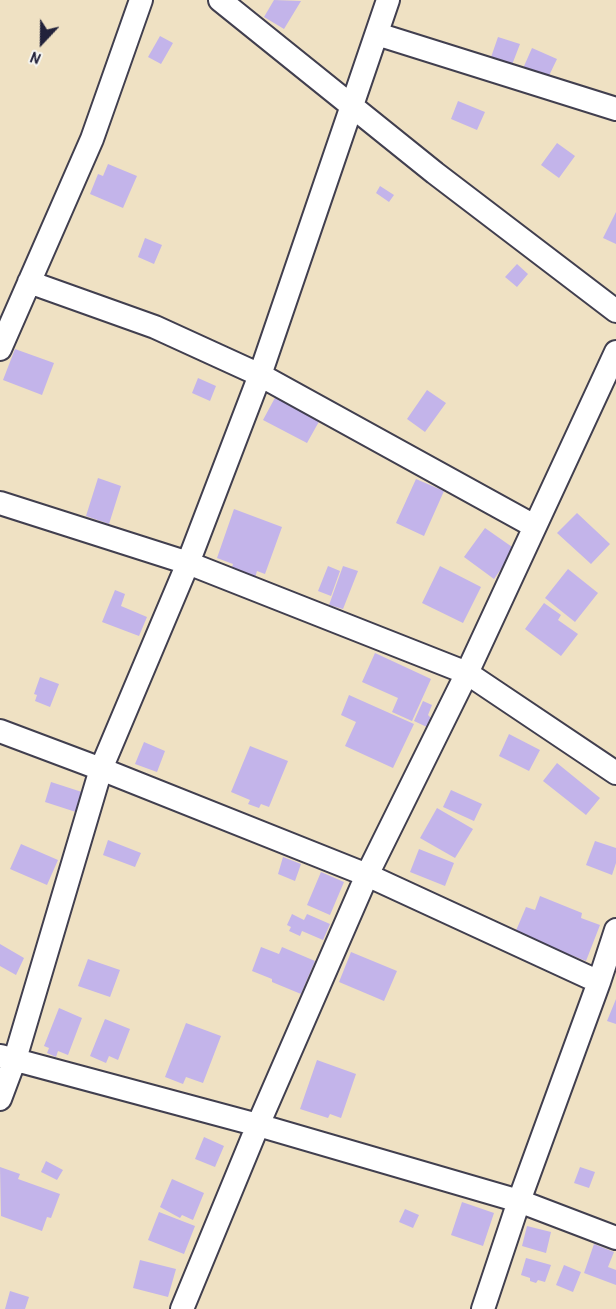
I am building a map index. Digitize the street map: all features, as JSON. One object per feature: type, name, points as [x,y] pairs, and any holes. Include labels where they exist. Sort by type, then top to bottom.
[{"type":"street","points":[[0,349],[92,139],[141,0]]},
{"type":"street","points":[[220,0],[435,173],[616,311]]},
{"type":"street","points":[[0,1099],[7,1057],[101,769],[188,563],[260,375],[388,0]]},
{"type":"street","points":[[377,34],[616,109]]},
{"type":"street","points":[[29,282],[155,327],[260,375],[534,526]]},
{"type":"street","points":[[182,1309],[258,1125],[367,875],[467,673],[616,352]]},
{"type":"street","points":[[0,503],[188,563],[467,673],[616,773]]},
{"type":"street","points":[[0,731],[367,875],[599,982]]},
{"type":"street","points":[[483,1309],[616,930]]},
{"type":"street","points":[[7,1057],[258,1125],[519,1201],[616,1238]]},
{"type":"building","points":[[274,0],[301,1],[284,29],[264,17]]},
{"type":"building","points":[[160,36],[173,43],[161,64],[148,57]]},
{"type":"building","points":[[498,37],[520,44],[510,70],[489,63]]},
{"type":"building","points":[[532,48],[557,59],[545,84],[521,73]]},
{"type":"building","points":[[458,101],[485,112],[477,130],[451,119]]},
{"type":"building","points":[[557,143],[575,156],[559,178],[541,165]]},
{"type":"building","points":[[108,164],[137,176],[123,208],[90,194],[98,174],[103,176]]},
{"type":"building","points":[[380,186],[394,195],[389,202],[376,193]]},
{"type":"building","points":[[616,212],[616,244],[603,238]]},
{"type":"building","points":[[145,238],[162,245],[154,264],[138,257]]},
{"type":"building","points":[[517,264],[528,274],[517,287],[505,277]]},
{"type":"building","points":[[15,349],[54,363],[42,395],[3,380]]},
{"type":"building","points":[[198,378],[216,386],[210,401],[192,393]]},
{"type":"building","points":[[427,390],[446,403],[425,432],[407,419]]},
{"type":"building","points":[[277,394],[321,418],[307,443],[263,420]]},
{"type":"building","points":[[98,478],[121,486],[109,524],[86,516]]},
{"type":"building","points":[[416,479],[444,491],[424,536],[396,523]]},
{"type":"building","points":[[234,509],[282,527],[265,574],[257,571],[255,578],[231,570],[233,564],[217,558]]},
{"type":"building","points":[[577,513],[610,544],[591,564],[557,533]]},
{"type":"building","points":[[485,528],[515,549],[494,579],[464,557]]},
{"type":"building","points":[[328,566],[340,571],[331,596],[318,591]]},
{"type":"building","points":[[343,566],[358,571],[343,609],[329,605]]},
{"type":"building","points":[[440,566],[481,587],[463,623],[422,603]]},
{"type":"building","points":[[568,569],[598,593],[575,622],[545,598]]},
{"type":"building","points":[[115,590],[125,594],[121,606],[147,617],[139,636],[102,622]]},
{"type":"building","points":[[544,603],[561,615],[558,620],[578,634],[561,656],[525,629]]},
{"type":"building","points":[[375,653],[431,679],[412,721],[392,712],[398,698],[362,682]]},
{"type":"building","points":[[40,677],[59,684],[50,707],[35,701],[37,695],[34,694]]},
{"type":"building","points":[[349,695],[414,724],[393,768],[345,746],[356,722],[341,715]]},
{"type":"building","points":[[423,701],[432,705],[428,715],[433,720],[429,728],[414,721]]},
{"type":"building","points":[[509,734],[540,750],[529,771],[499,756]]},
{"type":"building","points":[[144,742],[165,751],[157,772],[135,764]]},
{"type":"building","points":[[250,746],[288,761],[269,807],[261,804],[259,808],[248,804],[250,800],[231,792]]},
{"type":"building","points":[[557,763],[600,798],[586,815],[543,781]]},
{"type":"building","points":[[51,782],[85,793],[79,813],[45,802]]},
{"type":"building","points":[[451,790],[482,804],[474,821],[443,807]]},
{"type":"building","points":[[437,808],[473,829],[455,858],[420,838]]},
{"type":"building","points":[[108,840],[141,853],[135,867],[103,855]]},
{"type":"building","points":[[595,841],[616,848],[616,863],[612,875],[586,865]]},
{"type":"building","points":[[21,844],[58,860],[47,885],[10,869]]},
{"type":"building","points":[[419,849],[454,863],[445,886],[410,872]]},
{"type":"building","points":[[283,857],[301,864],[295,881],[278,874]]},
{"type":"building","points":[[321,872],[344,882],[330,915],[307,905]]},
{"type":"building","points":[[540,896],[582,913],[581,918],[600,925],[586,961],[515,933],[526,907],[535,910]]},
{"type":"building","points":[[292,914],[304,920],[307,914],[330,924],[323,940],[302,931],[300,936],[289,931],[291,927],[287,925]]},
{"type":"building","points":[[0,944],[24,958],[16,975],[0,966]]},
{"type":"building","points":[[261,947],[279,954],[282,947],[315,961],[301,994],[252,971]]},
{"type":"building","points":[[351,952],[397,971],[384,1001],[339,982]]},
{"type":"building","points":[[88,959],[120,970],[110,997],[78,986]]},
{"type":"building","points":[[616,999],[616,1024],[607,1021]]},
{"type":"building","points":[[59,1008],[82,1018],[68,1055],[58,1051],[56,1057],[47,1053],[49,1048],[44,1046]]},
{"type":"building","points":[[105,1019],[130,1029],[118,1060],[109,1056],[106,1063],[90,1056]]},
{"type":"building","points":[[186,1023],[221,1036],[203,1083],[186,1077],[183,1084],[165,1077]]},
{"type":"building","points":[[317,1060],[356,1074],[341,1118],[330,1114],[328,1118],[300,1109]]},
{"type":"building","points":[[204,1137],[224,1146],[215,1167],[195,1159]]},
{"type":"building","points":[[46,1161],[63,1170],[57,1180],[41,1172]]},
{"type":"building","points":[[0,1167],[20,1174],[18,1179],[60,1194],[51,1218],[47,1217],[42,1231],[1,1216]]},
{"type":"building","points":[[580,1167],[595,1172],[589,1188],[574,1183]]},
{"type":"building","points":[[172,1179],[204,1193],[193,1220],[182,1215],[180,1218],[160,1207]]},
{"type":"building","points":[[462,1202],[494,1213],[483,1246],[451,1235]]},
{"type":"building","points":[[405,1209],[419,1215],[413,1228],[399,1222]]},
{"type":"building","points":[[159,1212],[195,1226],[184,1254],[148,1240]]},
{"type":"building","points":[[527,1226],[551,1232],[546,1253],[522,1246]]},
{"type":"building","points":[[594,1244],[614,1252],[608,1267],[616,1270],[616,1285],[584,1273]]},
{"type":"building","points":[[526,1258],[551,1265],[545,1282],[538,1280],[536,1283],[521,1275]]},
{"type":"building","points":[[140,1260],[176,1269],[168,1297],[133,1288]]},
{"type":"building","points":[[564,1265],[581,1272],[573,1292],[556,1285]]},
{"type":"building","points":[[10,1291],[29,1297],[25,1309],[5,1309]]}]
